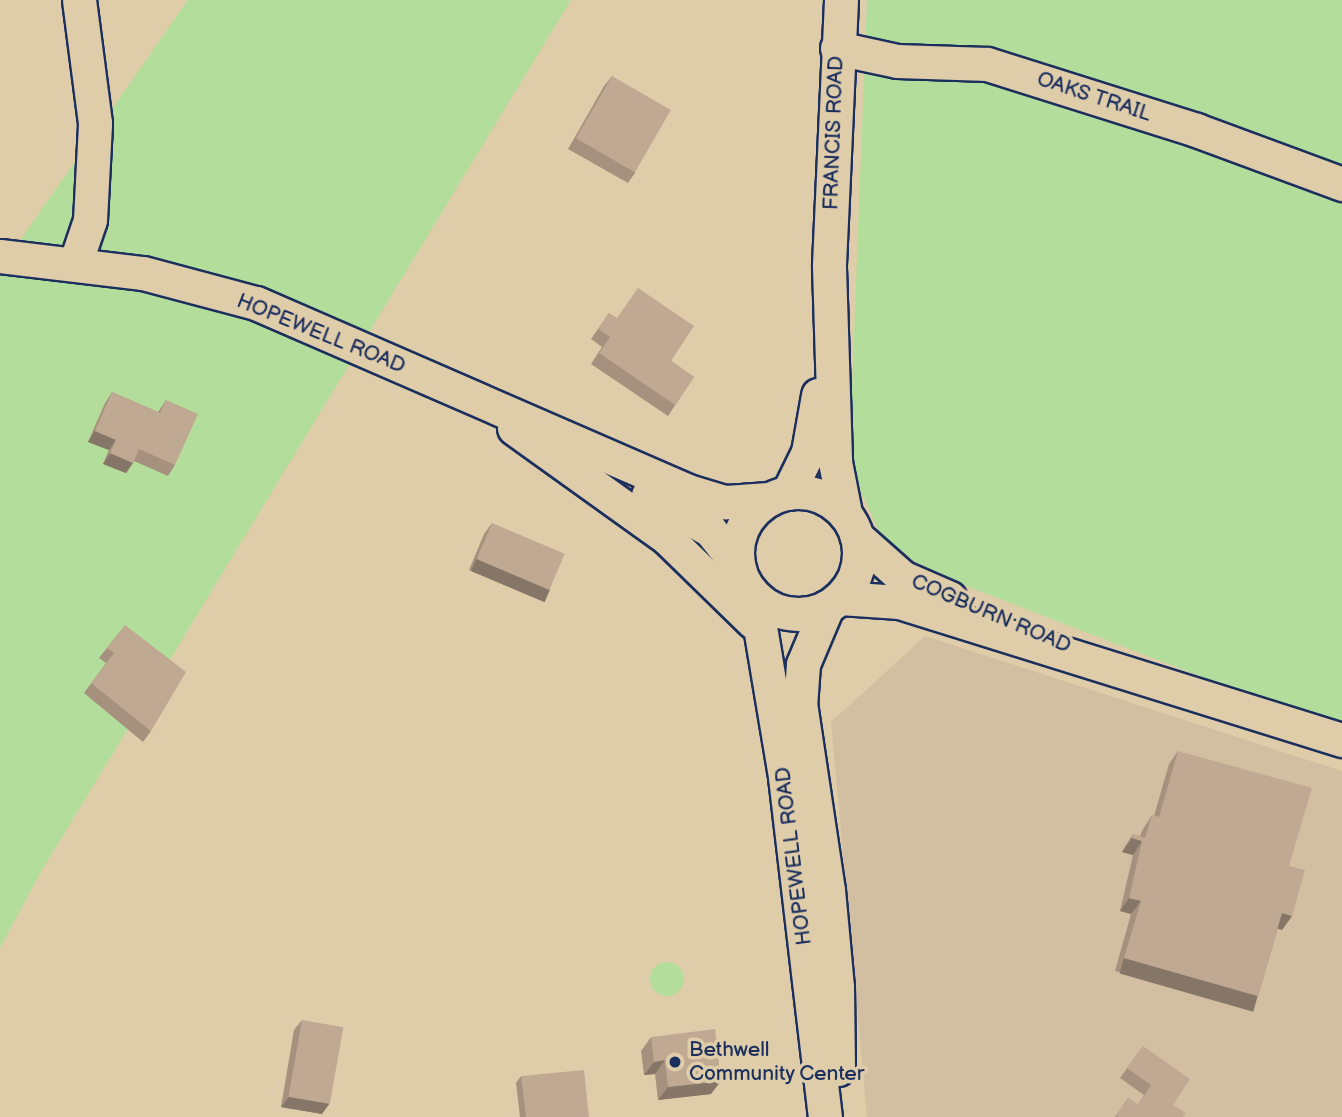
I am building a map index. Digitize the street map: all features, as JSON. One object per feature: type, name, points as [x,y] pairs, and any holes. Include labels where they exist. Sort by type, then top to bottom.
[{"type":"street","points":[[75,264],[90,220],[95,123],[79,0]]},
{"type":"street","name":"FRANCIS ROAD","points":[[778,496],[803,464],[815,425],[829,267],[841,0]]},
{"type":"street","name":"OAKS TRAIL","points":[[837,48],[897,61],[987,64],[1196,130],[1342,184]]},
{"type":"street","name":"HOPEWELL ROAD","points":[[0,256],[143,273],[256,303],[472,398],[560,431],[708,498],[743,503],[778,496]]},
{"type":"street","name":"FRANCIS ROAD","points":[[829,267],[835,461],[851,525]]},
{"type":"street","name":"HOPEWELL ROAD","points":[[472,398],[514,428],[693,518],[719,538],[738,565]]},
{"type":"street","points":[[514,428],[667,537],[761,630]]},
{"type":"street","points":[[809,493],[851,525],[857,570],[833,602],[789,614],[755,597],[738,565],[743,527],[778,496],[809,493]]},
{"type":"street","name":"COGBURN ROAD","points":[[851,525],[888,567],[916,584],[1137,674]]},
{"type":"street","name":"HOPEWELL ROAD","points":[[755,597],[782,751],[825,1117]]},
{"type":"street","name":"HOPEWELL ROAD","points":[[833,602],[803,664],[800,703],[838,987],[838,1117]]},
{"type":"street","name":"COGBURN ROAD","points":[[833,602],[899,602],[1342,740]]},
{"type":"shaded area","points":[[925,636],[1342,771],[1342,1117],[867,1117],[831,722]]},
{"type":"green space","points":[[188,0],[571,0],[42,870],[0,948],[0,269]]},
{"type":"green space","points":[[867,0],[1342,0],[1342,731],[930,572],[882,538],[849,465]]},
{"type":"green space","points":[[667,962],[679,967],[684,979],[679,991],[667,996],[655,991],[650,979],[655,967]]},
{"type":"building","points":[[612,76],[671,110],[635,172],[576,138]]},
{"type":"building","points":[[638,288],[694,326],[671,361],[694,377],[675,405],[599,353],[610,337],[598,329],[609,313],[617,318]]},
{"type":"building","points":[[112,392],[160,413],[166,400],[198,414],[175,465],[139,449],[133,463],[110,453],[116,440],[95,431]]},
{"type":"building","points":[[492,523],[565,554],[549,590],[477,559]]},
{"type":"building","points":[[125,625],[186,672],[151,731],[91,683],[114,653],[107,648]]},
{"type":"building","points":[[1178,751],[1312,788],[1289,866],[1305,870],[1292,916],[1282,913],[1258,996],[1124,958],[1141,901],[1129,898],[1142,841],[1132,838],[1133,834],[1145,838],[1152,815],[1159,817]]},
{"type":"building","points":[[302,1020],[343,1027],[330,1104],[288,1097]]},
{"type":"building","points":[[715,1029],[721,1081],[668,1087],[665,1060],[654,1062],[651,1037]]},
{"type":"building","points":[[1143,1046],[1190,1079],[1173,1105],[1186,1113],[1183,1117],[1116,1115],[1128,1098],[1138,1105],[1151,1085],[1127,1068]]},
{"type":"building","points":[[584,1070],[589,1117],[526,1117],[521,1076]]},
{"type":"place","name":"Bethwell Community Center","points":[[675,1062]]}]
